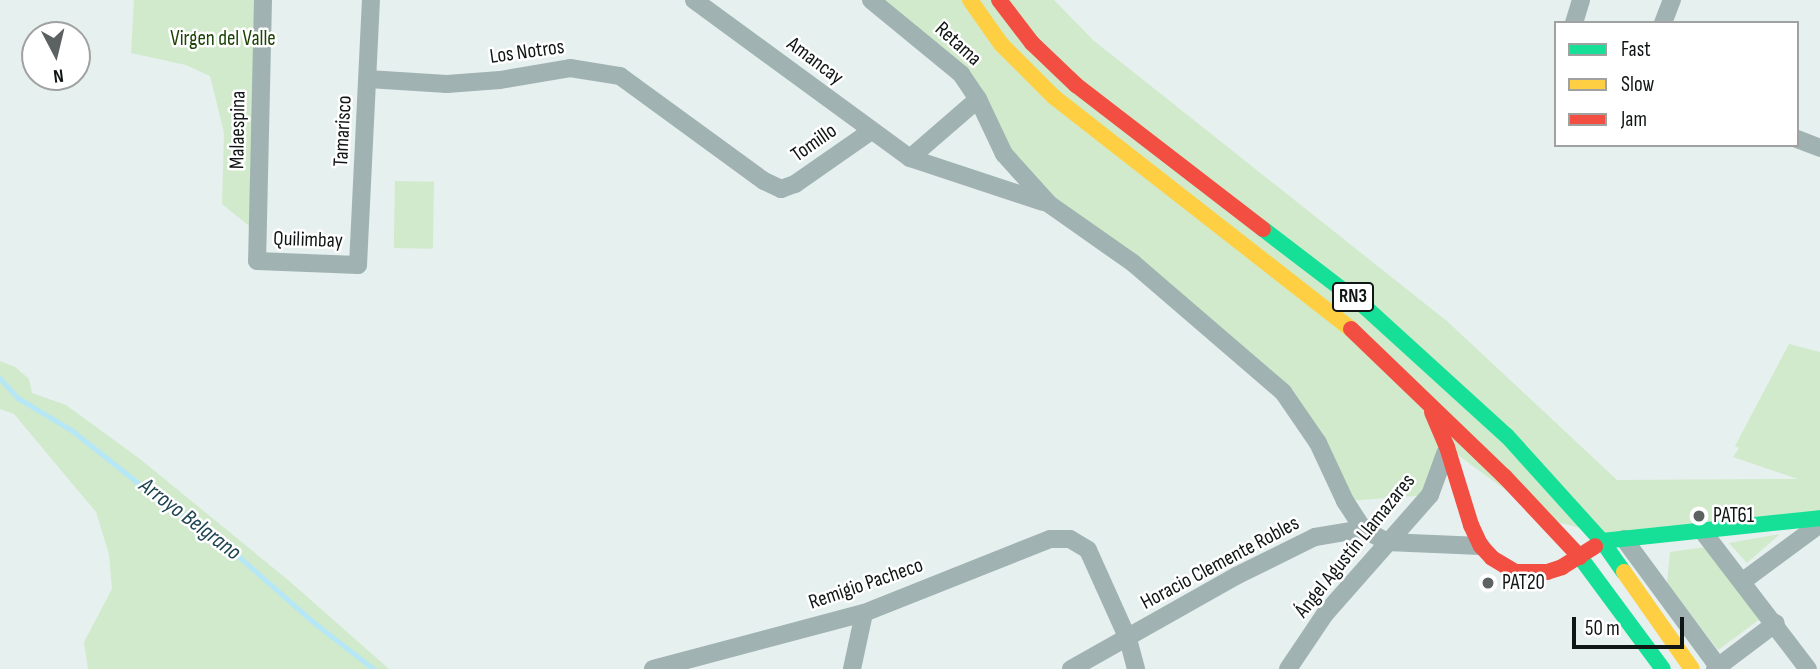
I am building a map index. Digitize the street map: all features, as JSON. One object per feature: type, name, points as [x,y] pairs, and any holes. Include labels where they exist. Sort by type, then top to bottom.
[{"type":"main road","name":"RN3","points":[[970,0],[1001,44],[1038,83],[1185,202],[1365,340],[1420,393],[1580,557],[1663,669]]},
{"type":"main road","name":"RN3","points":[[999,0],[1032,43],[1076,85],[1375,316],[1507,436],[1602,541],[1692,669]]},
{"type":"main road","points":[[1420,393],[1447,447],[1460,496],[1481,546],[1501,565],[1528,573],[1546,572],[1580,557],[1602,541],[1704,533],[1820,518]]},
{"type":"street","name":"Malaespina","points":[[257,261],[264,0]]},
{"type":"street","name":"Tamarisco","points":[[358,265],[371,0]]},
{"type":"street","name":"Amancay","points":[[694,0],[910,158],[1049,204]]},
{"type":"street","name":"Retama","points":[[871,0],[961,74],[978,99],[1004,155],[1049,204]]},
{"type":"street","points":[[1575,21],[1581,0]]},
{"type":"street","points":[[1664,21],[1671,0]]},
{"type":"street","name":"Los Notros","points":[[368,79],[447,84],[500,80],[570,68],[620,76],[764,181],[781,189]]},
{"type":"street","points":[[910,158],[978,99]]},
{"type":"street","name":"Tomillo","points":[[781,189],[794,184],[871,131]]},
{"type":"street","points":[[1799,140],[1820,148]]},
{"type":"street","points":[[1049,204],[1133,262],[1283,392],[1318,443],[1345,501],[1363,529],[1387,542],[1481,546]]},
{"type":"street","name":"Quilimbay","points":[[257,261],[358,265]]},
{"type":"street","name":"Ángel Agustín Llamazares","points":[[1288,669],[1325,614],[1430,495],[1447,447]]},
{"type":"street","points":[[1743,581],[1820,524]]},
{"type":"street","name":"Horacio Clemente Robles","points":[[1080,667],[1236,576],[1302,542],[1336,532],[1363,529]]},
{"type":"street","points":[[1704,533],[1808,669]]},
{"type":"street","name":"Remigio Pacheco","points":[[653,669],[864,612],[1050,539],[1070,539],[1088,550],[1128,639]]},
{"type":"street","points":[[1624,539],[1717,668],[1776,624]]},
{"type":"street","points":[[852,669],[864,612]]},
{"type":"street","points":[[1128,639],[1136,669]]},
{"type":"green space","name":"Virgen del Valle","points":[[134,0],[263,0],[258,233],[222,204],[224,133],[210,76],[186,65],[131,53]]},
{"type":"green space","points":[[871,0],[1054,0],[1093,40],[1448,322],[1617,480],[1798,479],[1733,457],[1739,448],[1735,446],[1789,344],[1820,352],[1820,518],[1624,539],[1545,519],[1447,447],[1430,495],[1345,501],[1299,416],[1023,179],[978,99]]},
{"type":"green space","points":[[395,181],[434,182],[433,249],[394,248]]},
{"type":"green space","points":[[0,361],[15,367],[29,379],[32,393],[66,405],[140,459],[288,580],[389,669],[88,669],[84,642],[112,589],[109,554],[96,512],[14,414],[0,409]]},
{"type":"green space","points":[[1780,534],[1747,563],[1729,543]]},
{"type":"green space","points":[[1706,547],[1760,619],[1718,650],[1667,583],[1670,552]]},
{"type":"waterway","name":"Arroyo Belgrano","points":[[0,378],[18,398],[73,431],[156,497],[226,545],[311,620],[374,669]]},
{"type":"traffic: fast","points":[[1263,229],[1365,307],[1507,436],[1602,541],[1624,572]]},
{"type":"traffic: fast","points":[[1602,541],[1820,518]]},
{"type":"traffic: fast","points":[[1580,557],[1663,669]]},
{"type":"traffic: slow","points":[[970,0],[1001,44],[1054,97],[1351,329]]},
{"type":"traffic: slow","points":[[1624,572],[1692,669]]},
{"type":"traffic: jam","points":[[999,0],[1032,43],[1076,85],[1263,229]]},
{"type":"traffic: jam","points":[[1351,329],[1504,476],[1580,557]]},
{"type":"traffic: jam","points":[[1432,412],[1447,447],[1471,525],[1481,546],[1492,558],[1515,572],[1547,572],[1562,567],[1595,546]]},
{"type":"place","name":"PAT61","points":[[1699,516]]},
{"type":"place","name":"PAT20","points":[[1488,583]]}]
